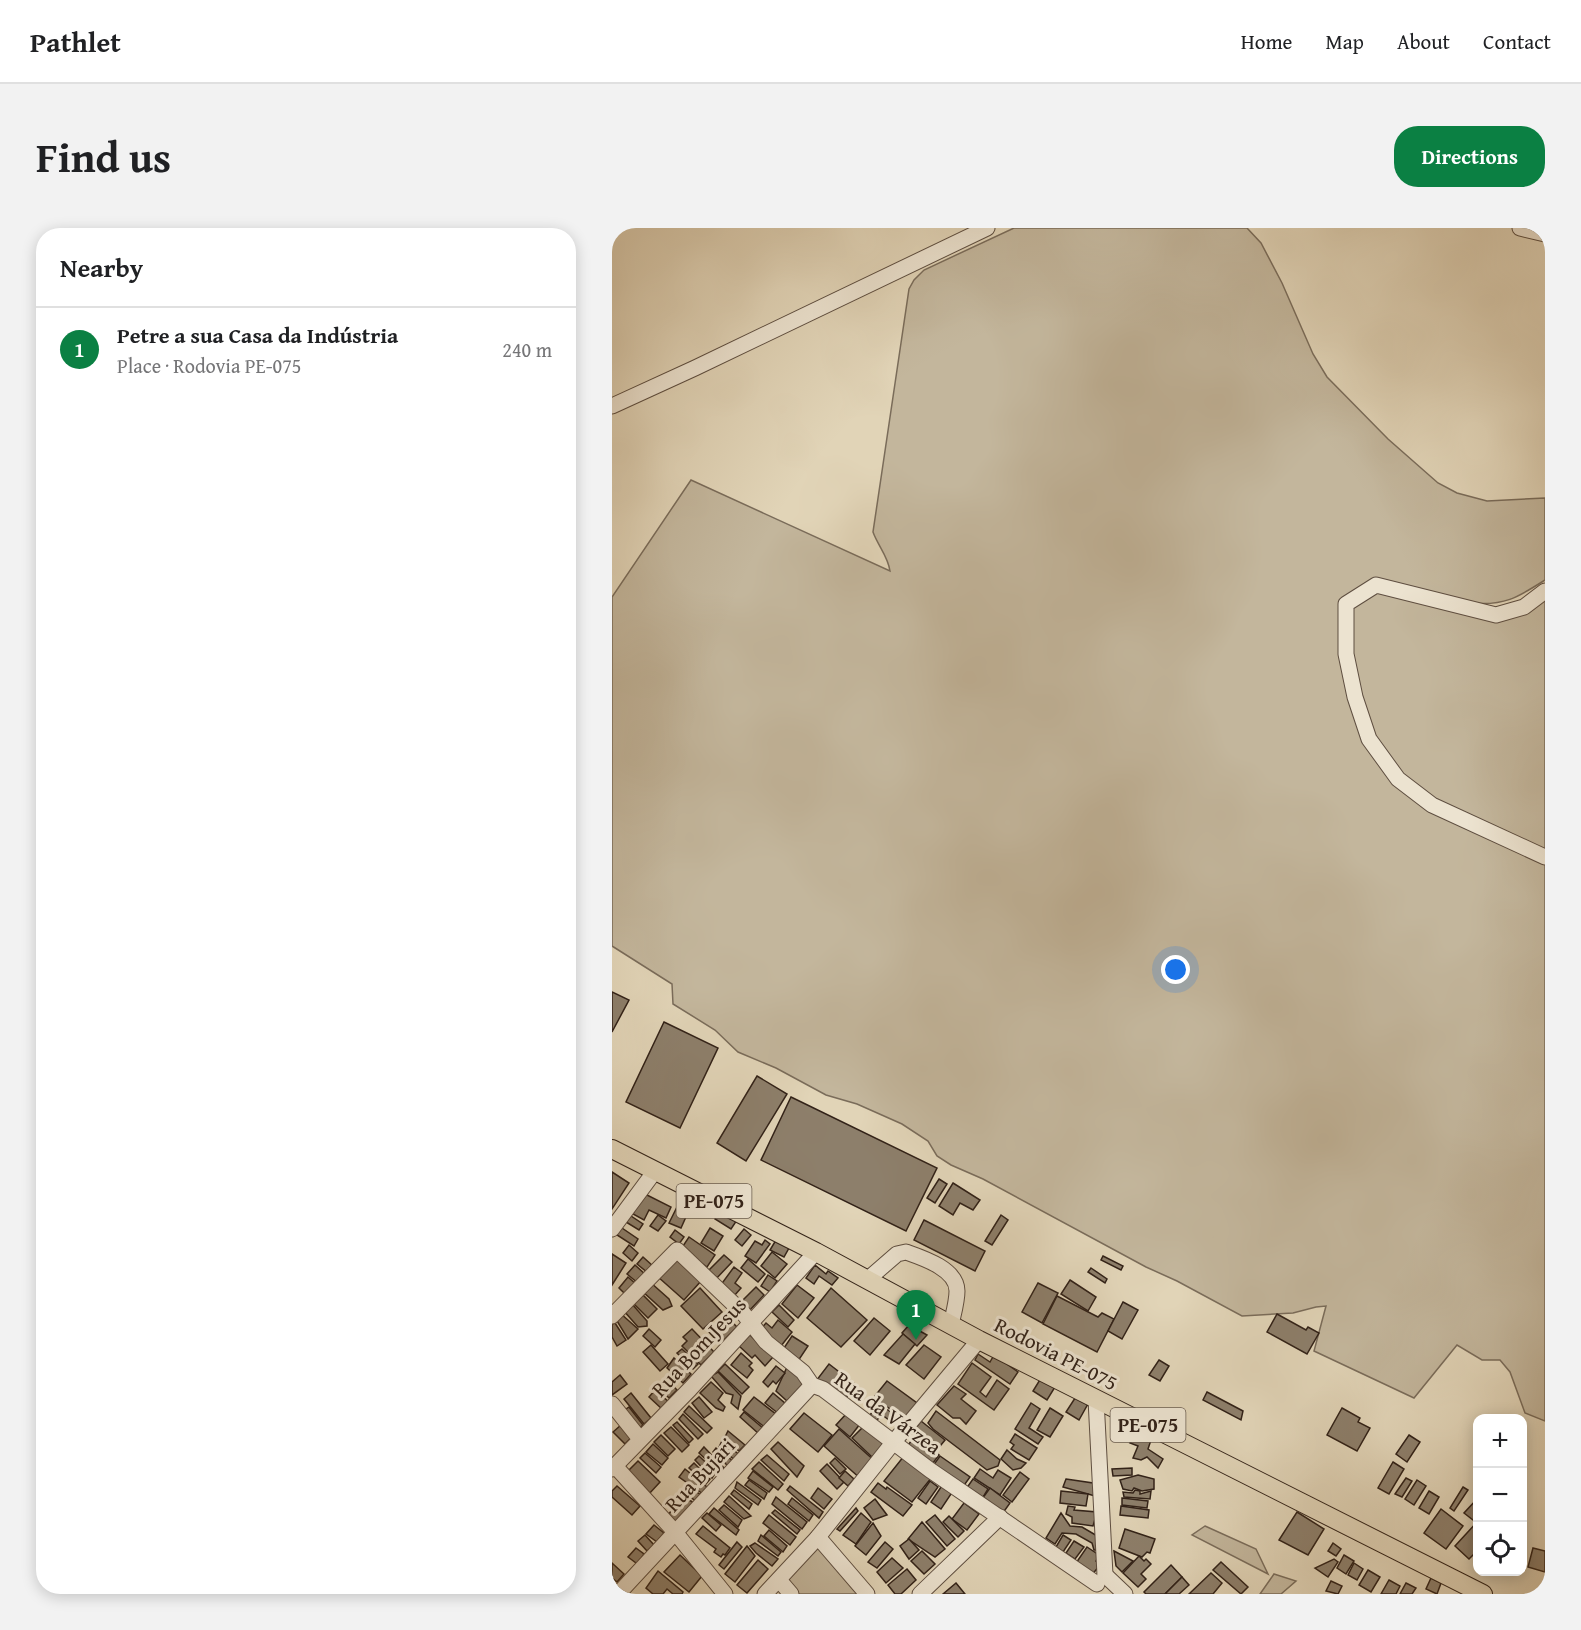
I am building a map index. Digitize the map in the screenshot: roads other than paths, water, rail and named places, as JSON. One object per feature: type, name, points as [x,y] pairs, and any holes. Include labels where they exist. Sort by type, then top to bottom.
[{"type":"main road","name":"Rodovia PE-075","points":[[612,1149],[816,1252],[979,1340],[1483,1594]]},
{"type":"street","points":[[612,406],[987,228]]},
{"type":"street","points":[[1520,228],[1545,234]]},
{"type":"street","points":[[1545,591],[1524,607],[1496,615],[1376,585],[1346,604],[1346,654],[1355,697],[1369,739],[1398,779],[1432,806],[1545,857]]},
{"type":"street","points":[[612,1229],[655,1171]]},
{"type":"street","name":"Rua da Várzea","points":[[612,1316],[677,1250],[743,1314],[766,1342],[803,1372],[812,1385],[823,1389],[892,1444],[1096,1584],[1125,1594]]},
{"type":"street","name":"Rua Bom Jesus","points":[[614,1467],[816,1252]]},
{"type":"street","points":[[867,1280],[897,1254],[906,1252],[944,1270],[954,1279],[957,1290],[951,1325]]},
{"type":"street","points":[[765,1594],[818,1537],[979,1340]]},
{"type":"street","name":"Rua Bujari","points":[[618,1594],[812,1385]]},
{"type":"street","points":[[1096,1399],[1096,1584]]},
{"type":"street","points":[[612,1404],[640,1439]]},
{"type":"street","points":[[614,1467],[675,1532],[725,1594]]},
{"type":"street","points":[[920,1594],[1000,1517]]},
{"type":"street","points":[[818,1537],[867,1594]]},
{"type":"street","points":[[779,1580],[790,1594]]},
{"type":"place","name":"Petre a sua Casa da Indústria","points":[[916,1340]]}]
